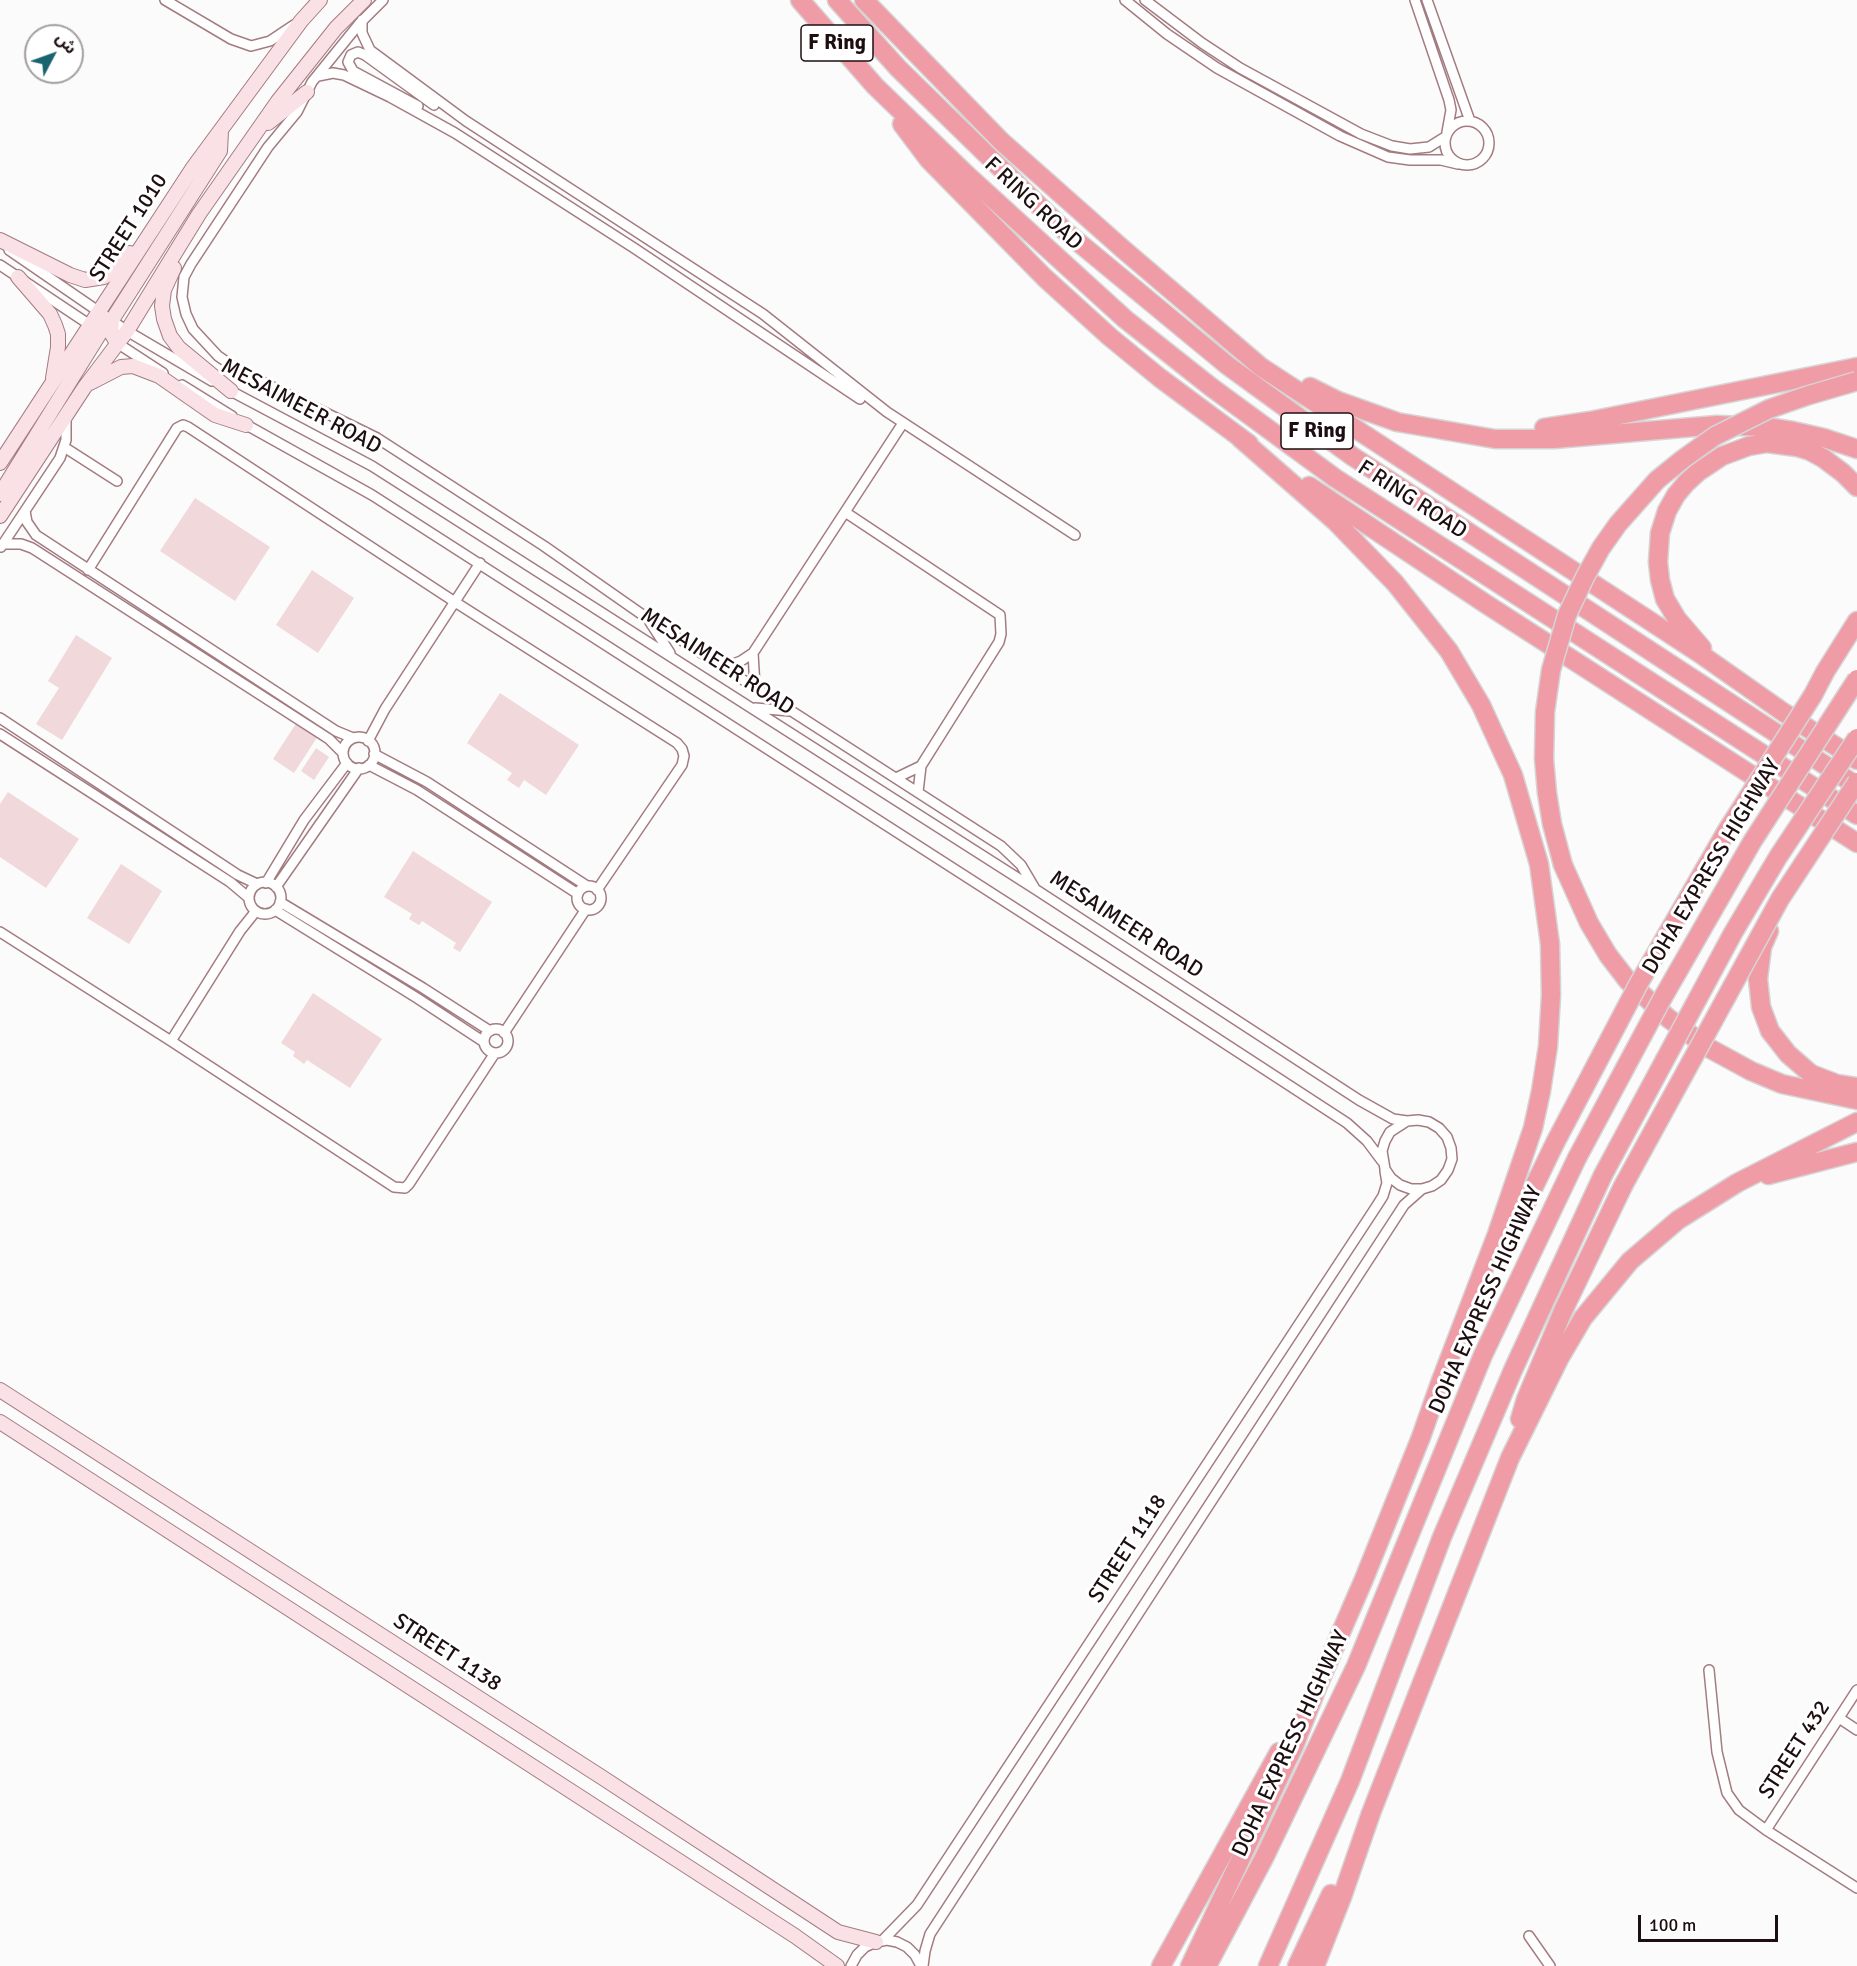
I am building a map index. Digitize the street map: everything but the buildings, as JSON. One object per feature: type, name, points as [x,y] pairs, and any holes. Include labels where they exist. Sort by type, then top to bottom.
[{"type":"highway","name":"F RING ROAD","points":[[800,0],[875,86],[1060,262],[1125,319],[1211,387],[1335,478],[1857,815]]},
{"type":"highway","name":"F RING ROAD","points":[[837,0],[898,68],[1066,232],[1227,365],[1352,456],[1857,784]]},
{"type":"highway","points":[[864,0],[1001,141],[1261,367],[1698,652],[1783,712],[1857,760]]},
{"type":"highway","points":[[875,86],[929,160],[1045,278],[1143,364],[1240,438],[1486,604],[1857,843]]},
{"type":"highway","points":[[1203,317],[1301,383],[1338,401],[1397,422],[1449,432],[1518,440],[1717,425],[1766,427],[1824,438],[1857,449]]},
{"type":"highway","points":[[1449,432],[1554,427],[1857,367]]},
{"type":"highway","points":[[1857,381],[1769,409],[1715,436],[1657,480],[1618,524],[1601,548],[1567,615],[1551,670],[1545,712],[1544,759],[1552,824],[1563,865],[1589,923],[1608,955],[1628,981],[1668,1018],[1707,1047],[1751,1071],[1782,1084],[1857,1100]]},
{"type":"highway","points":[[1190,1966],[1295,1744],[1318,1683],[1364,1579],[1421,1437],[1523,1163],[1541,1091],[1548,1046],[1551,995],[1550,944],[1539,864],[1513,776],[1481,705],[1442,641],[1395,583],[1335,521],[1240,438]]},
{"type":"highway","points":[[1783,712],[1705,651],[1677,619],[1665,599],[1659,580],[1658,562],[1660,533],[1667,511],[1676,495],[1698,472],[1722,456],[1749,446],[1767,443],[1797,447],[1823,458],[1843,473],[1857,488]]},
{"type":"highway","points":[[1440,1383],[1555,1143],[1639,983],[1720,842],[1857,621]]},
{"type":"highway","points":[[1813,695],[1833,676],[1857,642]]},
{"type":"highway","name":"DOHA EXPRESS HIGHWAY","points":[[1207,1966],[1270,1846],[1356,1666],[1484,1355],[1576,1158],[1662,999],[1747,851],[1857,679]]},
{"type":"highway","points":[[1268,1966],[1350,1781],[1442,1538],[1508,1381],[1603,1175],[1733,933],[1778,857],[1857,738]]},
{"type":"highway","points":[[1510,1458],[1526,1399],[1563,1311],[1623,1186],[1780,899],[1857,784]]},
{"type":"highway","points":[[1803,862],[1796,881],[1782,903],[1762,947],[1758,991],[1761,1007],[1770,1031],[1788,1054],[1811,1074],[1837,1084],[1857,1088]]},
{"type":"highway","points":[[1315,1966],[1371,1813],[1510,1458],[1559,1359],[1583,1318],[1630,1261],[1678,1220],[1737,1183],[1857,1122]]},
{"type":"highway","points":[[1737,1183],[1857,1152]]},
{"type":"highway","points":[[1161,1966],[1318,1683]]},
{"type":"highway","points":[[1297,1966],[1371,1813]]},
{"type":"street","name":"STREET 1010","points":[[165,0],[231,39],[250,46],[270,41],[302,21]]},
{"type":"street","name":"STREET 1010","points":[[0,463],[52,384],[96,329],[100,311],[192,169],[320,0]]},
{"type":"street","points":[[0,516],[84,388],[127,331],[199,214],[278,101],[358,0]]},
{"type":"street","points":[[336,28],[364,0]]},
{"type":"street","points":[[383,0],[362,20],[316,77],[297,112],[268,147],[191,264],[184,277],[182,297],[193,329],[218,356],[240,371],[377,438],[544,546],[647,618],[1008,851],[1027,873],[1035,890]]},
{"type":"street","points":[[1125,0],[1167,34],[1217,68],[1340,136],[1388,157],[1441,160],[1467,166],[1476,164],[1488,151],[1487,134],[1480,125],[1470,121],[1460,122],[1429,147],[1410,149],[1392,146],[1361,134],[1240,68],[1145,0]]},
{"type":"street","points":[[1415,0],[1449,100],[1451,110],[1446,134],[1446,153],[1458,164]]},
{"type":"street","points":[[1427,0],[1470,121]]},
{"type":"street","points":[[362,20],[363,39],[370,50],[466,121],[763,314],[887,412],[1075,535]]},
{"type":"street","points":[[466,121],[444,111],[362,53],[351,55],[349,66],[354,71],[412,102],[455,133],[634,248],[869,405],[887,412]]},
{"type":"street","points":[[316,77],[333,73],[344,75],[390,97],[455,133]]},
{"type":"street","points":[[255,134],[307,92]]},
{"type":"street","points":[[117,343],[111,333],[112,320],[220,151],[221,131]]},
{"type":"street","points":[[0,242],[70,275],[85,280],[104,277],[128,255],[192,169]]},
{"type":"street","points":[[199,214],[164,290],[162,306],[164,319],[170,336],[179,348],[231,391]]},
{"type":"street","name":"MESAIMEER ROAD","points":[[0,242],[127,331],[195,372],[372,466],[673,657],[1359,1100],[1393,1119],[1407,1121]]},
{"type":"street","name":"MESAIMEER ROAD","points":[[0,265],[246,425],[372,495],[480,563],[1347,1123],[1367,1141],[1384,1165]]},
{"type":"street","points":[[18,277],[50,314],[58,334],[52,384]]},
{"type":"street","points":[[0,494],[96,329]]},
{"type":"street","points":[[84,388],[112,370],[133,366],[159,376],[215,415],[246,425]]},
{"type":"street","points":[[2,547],[60,458],[67,432],[66,417]]},
{"type":"street","points":[[725,667],[753,653],[903,423]]},
{"type":"street","points":[[88,570],[177,428],[183,426],[677,743],[684,756],[682,765],[597,890]]},
{"type":"street","points":[[64,447],[117,481]]},
{"type":"street","points":[[25,511],[29,527],[40,538],[331,727],[353,738]]},
{"type":"street","points":[[844,512],[1000,615],[999,642],[921,766],[918,792]]},
{"type":"street","points":[[32,549],[35,541],[40,538]]},
{"type":"street","points":[[2,547],[21,544],[32,549],[329,739],[343,753],[347,763],[359,768]]},
{"type":"street","points":[[368,741],[438,625],[480,563]]},
{"type":"street","points":[[647,618],[673,657]]},
{"type":"street","points":[[753,653],[755,687]]},
{"type":"street","points":[[752,708],[792,711]]},
{"type":"street","points":[[0,718],[238,875],[276,887],[280,894],[278,906]]},
{"type":"street","points":[[0,734],[230,882],[249,898]]},
{"type":"street","points":[[343,753],[345,745],[353,738],[359,737],[368,741],[373,747],[374,754],[369,765]]},
{"type":"street","points":[[374,754],[427,782],[587,886],[597,890],[601,896],[599,904],[594,909],[586,909],[579,903],[578,894]]},
{"type":"street","points":[[278,906],[264,914],[256,911],[250,903],[250,893],[262,884],[304,820],[347,763]]},
{"type":"street","points":[[276,887],[359,768],[369,765],[417,790],[578,894]]},
{"type":"street","points":[[896,778],[921,766]]},
{"type":"street","points":[[578,894],[587,886]]},
{"type":"street","points":[[278,906],[423,988],[490,1031]]},
{"type":"street","points":[[278,906],[484,1042],[488,1050],[495,1053]]},
{"type":"street","points":[[504,1033],[586,909]]},
{"type":"street","points":[[171,1041],[240,931],[256,911]]},
{"type":"street","points":[[0,932],[394,1187],[405,1188],[409,1184],[495,1053],[506,1048],[508,1040],[504,1033],[497,1029],[485,1035],[484,1042]]},
{"type":"street","points":[[1407,1121],[1429,1122],[1447,1137],[1452,1159],[1442,1180],[1432,1186],[1411,1189],[1400,1185],[1391,1178],[1384,1165],[1382,1151],[1390,1132],[1407,1121]]},
{"type":"street","name":"STREET 1118","points":[[851,1966],[865,1947],[879,1941],[917,1905],[1376,1207],[1385,1189],[1384,1165]]},
{"type":"street","name":"STREET 1118","points":[[922,1966],[930,1934],[1404,1205],[1422,1189]]},
{"type":"street","name":"STREET 1138","points":[[0,1390],[838,1932],[879,1941]]},
{"type":"street","points":[[0,1422],[795,1936],[837,1966]]},
{"type":"street","points":[[1709,1670],[1717,1752],[1727,1793],[1738,1810],[1857,1888]]},
{"type":"street","name":"STREET 432","points":[[1766,1830],[1857,1690]]},
{"type":"street","points":[[1839,1718],[1857,1730]]},
{"type":"street","points":[[1529,1936],[1550,1966]]},
{"type":"street","points":[[879,1941],[897,1942],[907,1947],[922,1966]]},
{"type":"shaded area","points":[[195,498],[270,547],[235,601],[160,551]]},
{"type":"shaded area","points":[[312,570],[354,598],[318,653],[276,625]]},
{"type":"shaded area","points":[[76,635],[112,658],[62,740],[36,724],[59,688],[48,681]]},
{"type":"shaded area","points":[[500,693],[579,745],[546,795],[524,780],[519,788],[507,780],[512,773],[467,743]]},
{"type":"shaded area","points":[[297,722],[318,736],[294,773],[273,759]]},
{"type":"shaded area","points":[[316,748],[329,757],[314,780],[301,771]]},
{"type":"shaded area","points":[[8,792],[79,839],[46,888],[0,857],[0,804]]},
{"type":"shaded area","points":[[413,851],[492,902],[460,952],[453,948],[456,943],[422,921],[419,925],[409,919],[412,914],[384,897]]},
{"type":"shaded area","points":[[121,864],[162,891],[129,944],[87,918]]},
{"type":"shaded area","points":[[313,993],[382,1039],[350,1088],[307,1060],[304,1064],[293,1056],[295,1052],[281,1043]]}]
